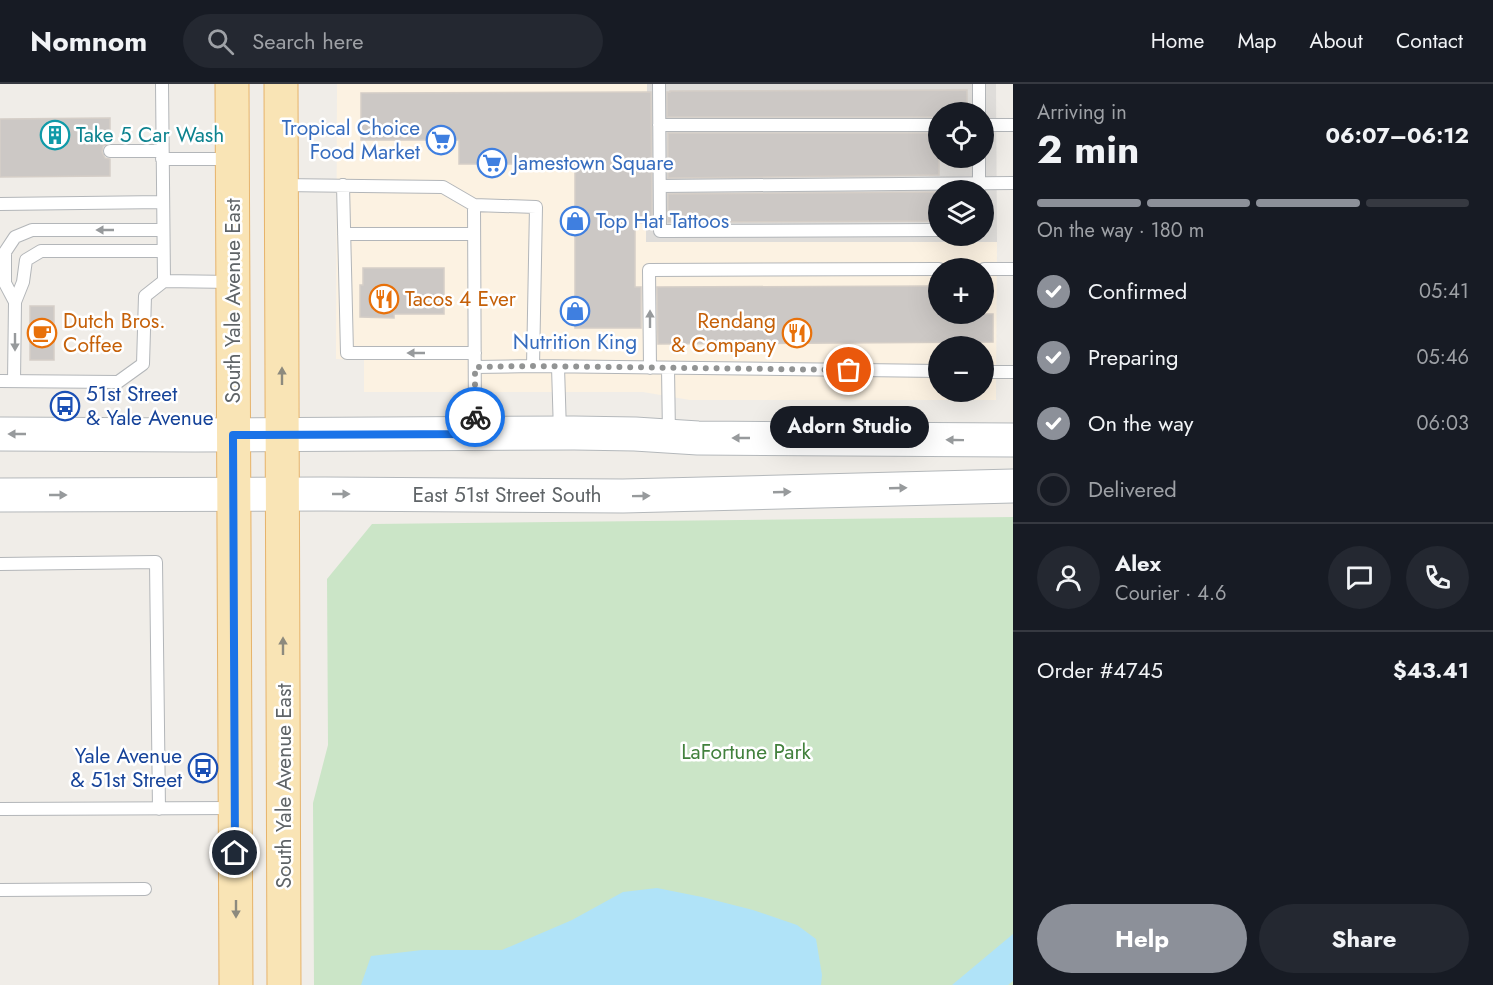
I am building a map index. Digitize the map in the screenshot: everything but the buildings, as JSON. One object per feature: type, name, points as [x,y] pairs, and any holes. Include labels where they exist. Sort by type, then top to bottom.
[{"type":"main road","name":"South Yale Avenue East","points":[[232,84],[236,985]]},
{"type":"main road","name":"South Yale Avenue East","points":[[281,84],[284,985]]},
{"type":"main road","points":[[0,434],[560,433],[669,435],[698,438],[1013,440]]},
{"type":"main road","name":"East 51st Street South","points":[[0,495],[623,496],[1013,486]]},
{"type":"lane","points":[[162,84],[164,281]]},
{"type":"lane","points":[[659,84],[660,231],[928,230]]},
{"type":"lane","points":[[979,84],[979,102]]},
{"type":"lane","points":[[659,125],[928,125]]},
{"type":"lane","points":[[994,125],[1013,125]]},
{"type":"lane","points":[[110,152],[233,160]]},
{"type":"lane","points":[[994,185],[1013,183]]},
{"type":"lane","points":[[281,185],[443,187],[474,205],[536,207],[533,366]]},
{"type":"lane","points":[[343,186],[347,353],[475,353]]},
{"type":"lane","points":[[660,186],[928,187]]},
{"type":"lane","points":[[0,204],[163,202]]},
{"type":"lane","points":[[474,205],[476,434]]},
{"type":"lane","points":[[15,302],[5,283],[5,252],[15,237],[32,230],[163,230]]},
{"type":"lane","points":[[344,234],[474,234]]},
{"type":"lane","points":[[14,381],[15,302],[23,282],[26,260],[41,250],[164,251]]},
{"type":"lane","points":[[650,368],[649,270],[928,269]]},
{"type":"lane","points":[[994,269],[1013,269]]},
{"type":"lane","points":[[0,381],[118,381],[143,364],[146,296],[164,281],[234,282]]},
{"type":"lane","points":[[475,367],[928,371]]},
{"type":"lane","points":[[558,367],[560,433]]},
{"type":"lane","points":[[668,368],[669,435]]},
{"type":"lane","points":[[994,372],[1013,372]]},
{"type":"lane","points":[[0,564],[156,562],[159,809]]},
{"type":"lane","points":[[0,809],[235,808]]},
{"type":"lane","points":[[0,890],[145,889]]},
{"type":"shaded area","name":"Jamestown Square","points":[[337,84],[647,84],[646,242],[928,242],[928,246],[994,246],[994,242],[997,242],[996,400],[994,400],[994,336],[928,336],[928,400],[690,400],[643,392],[364,392],[364,360],[336,359]]},
{"type":"shaded area","points":[[647,84],[996,84],[997,242],[994,242],[994,180],[928,180],[928,242],[646,242]]},
{"type":"green space","name":"LaFortune Park","points":[[1013,517],[1013,985],[314,985],[313,803],[328,745],[327,579],[372,524]]},
{"type":"water","points":[[657,888],[753,910],[797,925],[816,939],[822,975],[821,985],[361,985],[371,956],[422,950],[502,950],[572,920],[623,892]]},
{"type":"water","points":[[1013,934],[1013,981],[1008,985],[952,985]]},
{"type":"way so far","points":[[475,417],[475,367],[849,370]]},
{"type":"place","name":"Take 5 Car Wash","points":[[55,135]]},
{"type":"place","name":"Tropical Choice Food Market","points":[[441,140]]},
{"type":"place","name":"Jamestown Square","points":[[492,163]]},
{"type":"place","name":"Top Hat Tattoos","points":[[575,221]]},
{"type":"place","name":"Tacos 4 Ever","points":[[384,299]]},
{"type":"place","name":"Nutrition King","points":[[575,311]]},
{"type":"place","name":"Dutch Bros. Coffee","points":[[42,333]]},
{"type":"place","name":"Rendang & Company","points":[[797,333]]},
{"type":"place","name":"Adorn Studio","points":[[849,370]]},
{"type":"place","name":"51st Street & Yale Avenue","points":[[65,406]]},
{"type":"place","name":"Yale Avenue & 51st Street","points":[[203,768]]},
{"type":"route","points":[[235,853],[233,435],[476,434],[475,417]]}]
